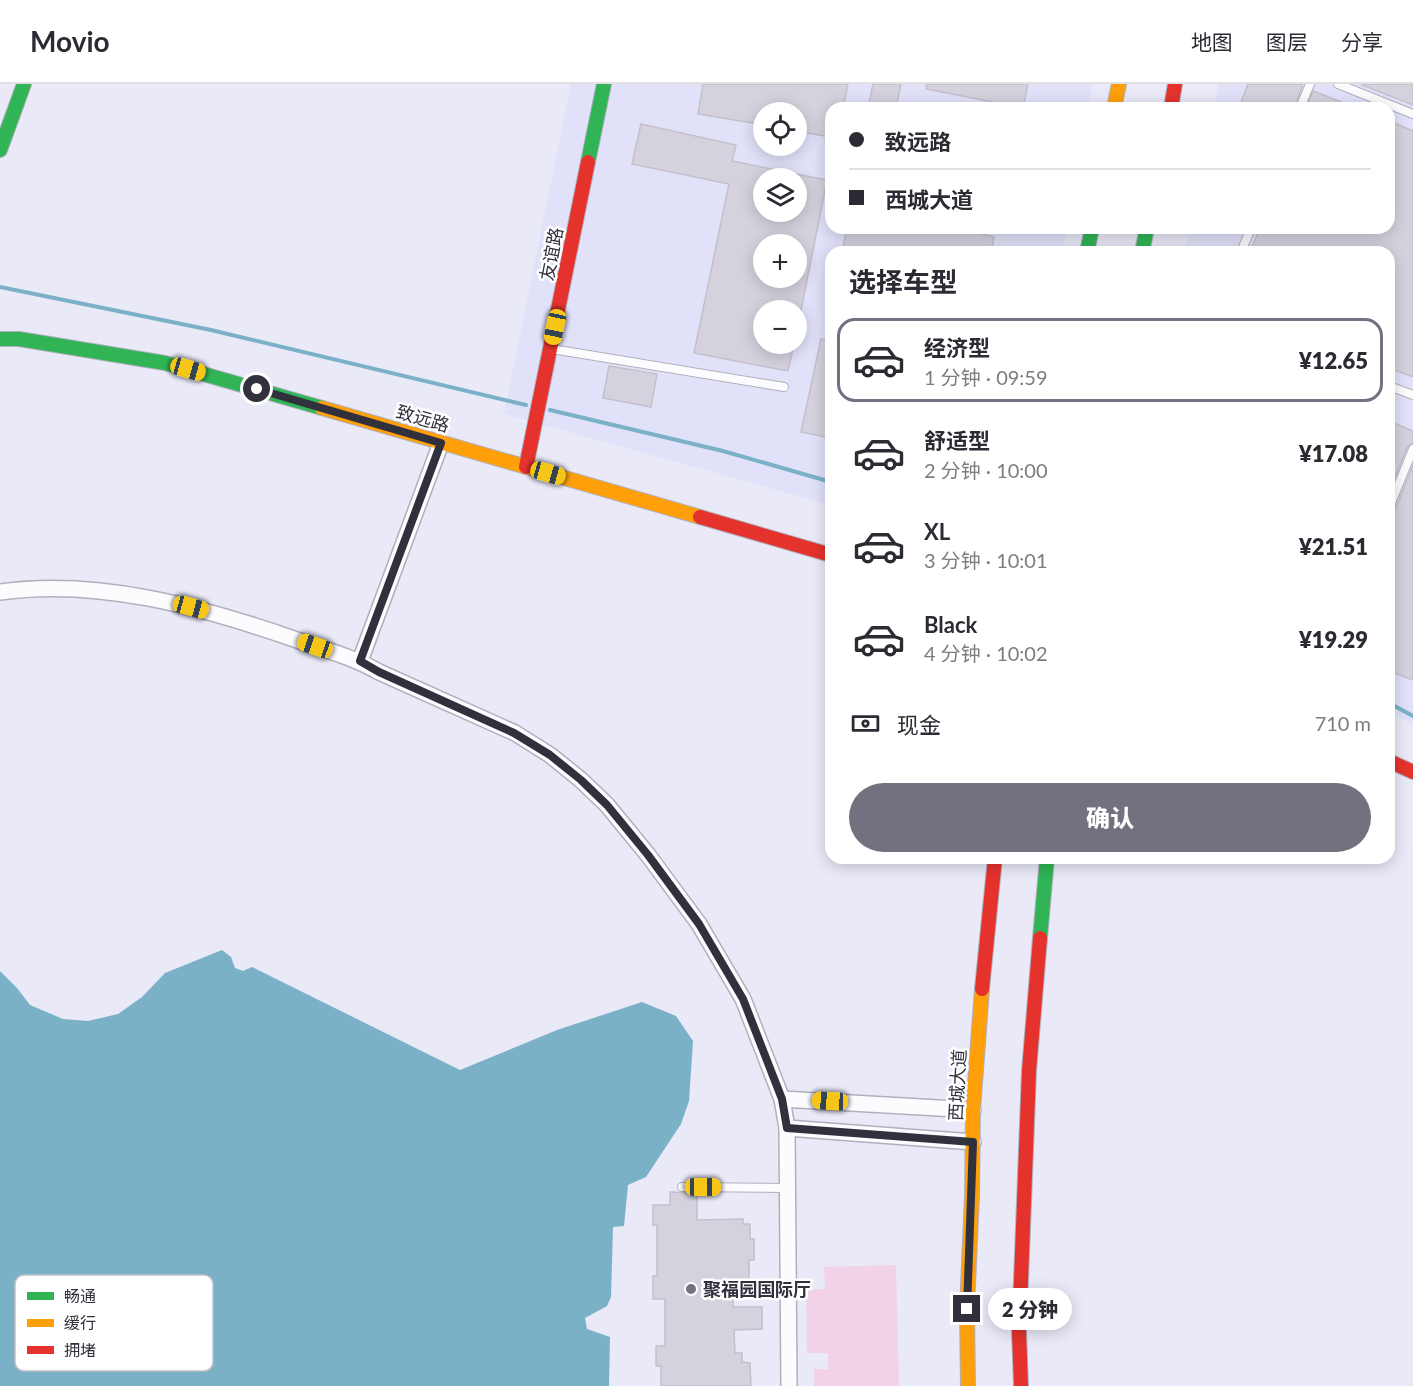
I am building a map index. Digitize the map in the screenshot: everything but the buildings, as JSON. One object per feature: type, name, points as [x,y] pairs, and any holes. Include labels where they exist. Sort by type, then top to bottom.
[{"type":"main road","points":[[0,150],[24,84]]},
{"type":"main road","name":"友谊路","points":[[526,467],[604,84]]},
{"type":"main road","points":[[1115,102],[1119,84]]},
{"type":"main road","points":[[1172,102],[1175,84]]},
{"type":"main road","name":"致远路","points":[[0,339],[19,339],[165,363],[825,553]]},
{"type":"main road","points":[[1395,764],[1413,772]]},
{"type":"main road","name":"西城大道","points":[[968,1386],[967,1309],[973,1110],[994,864]]},
{"type":"main road","points":[[1021,1386],[1019,1332],[1029,1071],[1046,864]]},
{"type":"street","points":[[360,661],[441,443]]},
{"type":"street","points":[[0,592],[71,588],[173,602],[248,623],[360,661],[379,672],[514,733],[550,755],[607,805],[648,855],[699,924],[743,999],[782,1099],[787,1128],[789,1386]]},
{"type":"street","points":[[782,1099],[973,1110]]},
{"type":"street","points":[[787,1128],[973,1142]]},
{"type":"lane","points":[[1302,102],[1310,84]]},
{"type":"lane","points":[[1338,84],[1383,102]]},
{"type":"lane","points":[[1395,107],[1413,114]]},
{"type":"lane","points":[[550,349],[784,387]]},
{"type":"lane","points":[[1395,388],[1413,394]]},
{"type":"lane","points":[[1395,493],[1413,449]]},
{"type":"lane","points":[[682,1187],[788,1188]]},
{"type":"shaded area","points":[[571,84],[1092,84],[1089,102],[825,102],[825,234],[1066,234],[1063,246],[825,246],[825,503],[504,414]]},
{"type":"shaded area","points":[[1219,84],[1413,84],[1413,724],[1395,716],[1395,246],[1186,246],[1189,234],[1395,234],[1395,102],[1215,102]]},
{"type":"shaded area","points":[[222,950],[231,957],[235,968],[243,971],[252,967],[460,1070],[557,1030],[642,1002],[676,1016],[693,1041],[689,1101],[681,1124],[646,1177],[628,1185],[624,1226],[613,1227],[611,1297],[607,1306],[585,1318],[587,1329],[610,1337],[609,1386],[0,1386],[0,971],[30,1005],[63,1019],[88,1021],[118,1014],[142,997],[165,973]]},
{"type":"shaded area","points":[[896,1265],[899,1386],[814,1386],[814,1369],[828,1369],[828,1353],[807,1353],[806,1290],[825,1289],[824,1267]]},
{"type":"waterway","points":[[0,287],[211,330],[526,405]]},
{"type":"waterway","points":[[550,410],[723,451],[825,480]]},
{"type":"waterway","points":[[1395,706],[1413,716]]},
{"type":"traffic: fast","points":[[0,150],[24,84]]},
{"type":"traffic: fast","points":[[588,162],[604,84]]},
{"type":"traffic: fast","points":[[1088,246],[1091,234]]},
{"type":"traffic: fast","points":[[1143,246],[1146,234]]},
{"type":"traffic: fast","points":[[0,339],[19,339],[165,363],[322,408]]},
{"type":"traffic: fast","points":[[1040,938],[1046,864]]},
{"type":"traffic: slow","points":[[1115,102],[1119,84]]},
{"type":"traffic: slow","points":[[322,408],[700,517]]},
{"type":"traffic: slow","points":[[968,1386],[967,1309],[973,1110],[982,989]]},
{"type":"traffic: jam","points":[[1172,102],[1175,84]]},
{"type":"traffic: jam","points":[[526,467],[588,162]]},
{"type":"traffic: jam","points":[[700,517],[825,553]]},
{"type":"traffic: jam","points":[[1395,764],[1413,772]]},
{"type":"traffic: jam","points":[[982,989],[994,864]]},
{"type":"traffic: jam","points":[[1021,1386],[1019,1332],[1029,1071],[1040,938]]},
{"type":"place","name":"聚福园国际厅","points":[[691,1289]]},
{"type":"route","points":[[257,389],[441,443],[360,661],[379,672],[514,733],[550,755],[607,805],[648,855],[699,924],[743,999],[782,1099],[787,1128],[973,1142],[967,1309]]}]
